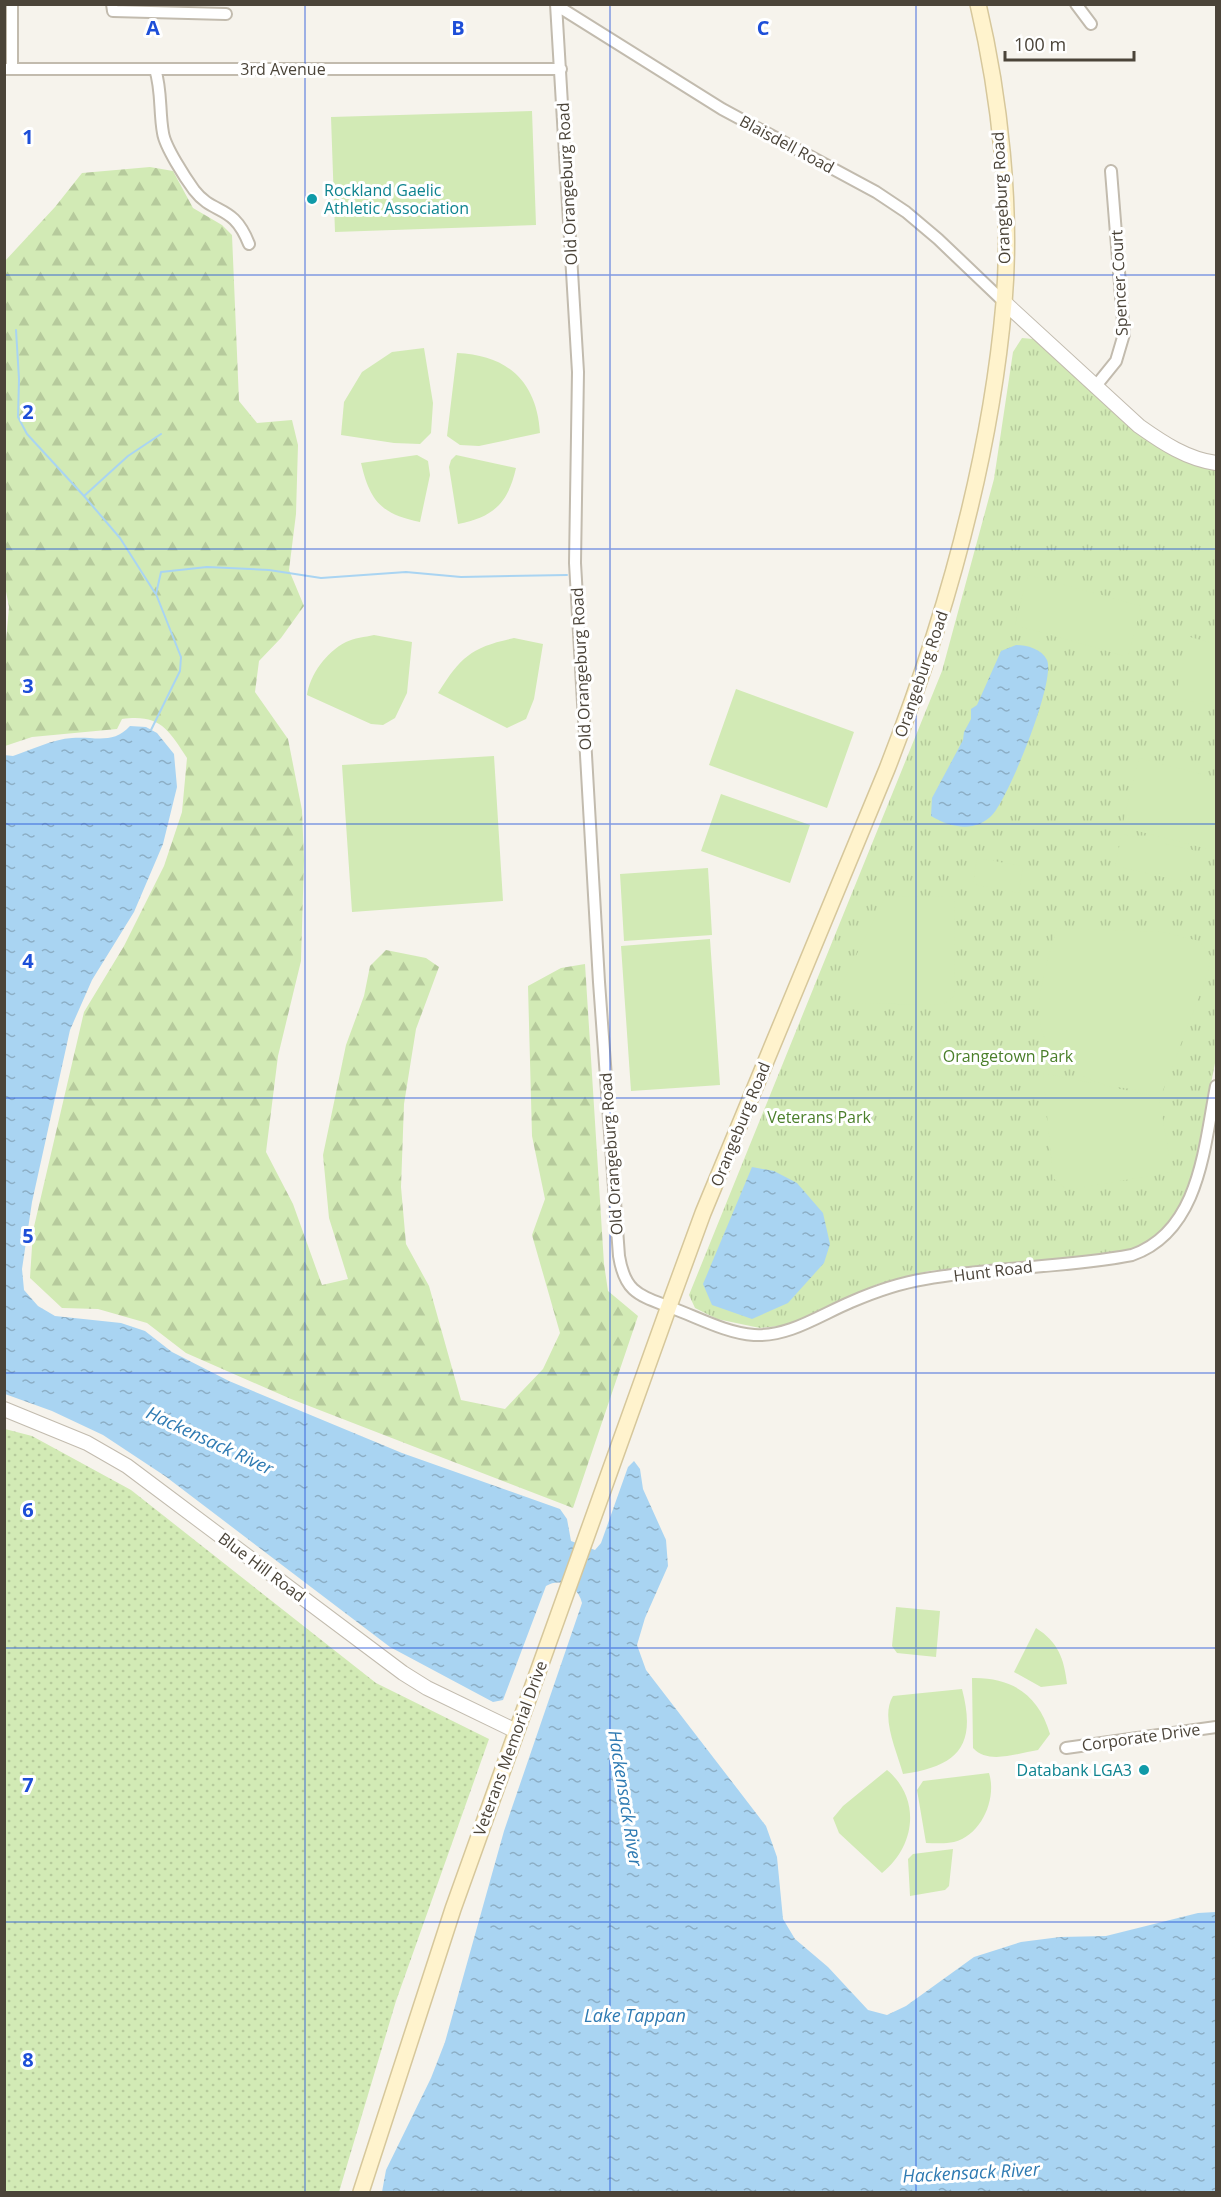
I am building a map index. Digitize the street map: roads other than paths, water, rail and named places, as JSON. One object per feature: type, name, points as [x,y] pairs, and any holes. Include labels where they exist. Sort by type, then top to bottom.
[{"type":"main road","name":"Orangeburg Road","points":[[669,1306],[703,1213],[915,697],[957,564],[986,435],[1004,302],[1002,166],[995,92],[978,4]]},
{"type":"main road","name":"Veterans Memorial Drive","points":[[362,2193],[406,2047],[516,1731],[669,1306]]},
{"type":"street","points":[[8,69],[12,4]]},
{"type":"street","points":[[112,4],[113,11],[226,14]]},
{"type":"street","points":[[1076,4],[1091,24]]},
{"type":"street","name":"Blaisdell Road","points":[[556,5],[722,109],[876,192],[930,232],[1004,302]]},
{"type":"street","name":"Old Orangeburg Road","points":[[556,5],[578,372],[575,564],[599,982],[619,1256],[628,1286],[646,1298],[669,1306]]},
{"type":"street","name":"3rd Avenue","points":[[8,69],[561,69]]},
{"type":"street","points":[[155,69],[162,99],[163,135],[169,148],[193,189],[203,201],[235,219],[249,244]]},
{"type":"street","name":"Spencer Court","points":[[1095,387],[1116,361],[1124,334],[1111,171]]},
{"type":"street","points":[[1004,302],[1095,387],[1164,444],[1187,455],[1216,463]]},
{"type":"street","name":"Hunt Road","points":[[669,1306],[736,1331],[768,1335],[795,1328],[872,1294],[924,1279],[1109,1259],[1151,1248],[1183,1214],[1193,1189],[1216,1086]]},
{"type":"street","name":"Blue Hill Road","points":[[4,1409],[87,1443],[127,1466],[403,1673],[464,1707],[516,1731]]},
{"type":"street","name":"Corporate Drive","points":[[1066,1748],[1216,1727]]},
{"type":"water","points":[[1016,645],[1029,647],[1042,653],[1047,660],[1048,672],[1038,713],[1019,763],[1000,803],[986,820],[963,827],[939,820],[931,816],[932,798],[963,740],[964,732],[971,719],[971,709],[977,705],[1001,651]]},
{"type":"water","name":"Lake Tappan","points":[[130,726],[146,727],[157,733],[174,754],[177,787],[163,844],[134,912],[92,980],[70,1030],[32,1202],[22,1269],[24,1290],[38,1306],[55,1316],[121,1323],[145,1331],[172,1352],[229,1381],[402,1453],[560,1509],[567,1519],[571,1541],[595,1550],[601,1543],[628,1467],[634,1461],[640,1469],[643,1489],[666,1540],[668,1566],[645,1618],[637,1645],[646,1670],[766,1826],[777,1857],[783,1919],[795,1939],[828,1967],[868,2010],[887,2015],[906,2006],[974,1957],[1021,1942],[1060,1937],[1106,1936],[1198,1913],[1216,1912],[1216,2192],[382,2192],[386,2170],[431,2078],[445,2042],[504,1831],[582,1603],[577,1592],[568,1585],[557,1582],[546,1586],[503,1700],[493,1702],[390,1647],[165,1476],[103,1435],[52,1411],[5,1394],[4,755],[13,756],[65,739],[110,738],[124,732]]},
{"type":"water","points":[[752,1167],[774,1171],[797,1183],[823,1213],[830,1244],[824,1263],[788,1303],[752,1319],[712,1305],[703,1284]]},
{"type":"waterway","points":[[16,330],[19,379],[18,417],[27,434],[84,496]]},
{"type":"waterway","points":[[155,593],[120,538],[84,496],[128,456],[161,434]]},
{"type":"waterway","points":[[151,730],[180,671],[181,657],[156,594],[161,572],[207,567],[269,570],[321,578],[406,572],[461,577],[567,575]]},
{"type":"place","name":"Rockland Gaelic Athletic Association","points":[[312,199]]},
{"type":"place","name":"Databank LGA3","points":[[1144,1770]]},
{"type":"park label","name":"Orangetown Park","points":[[1008,1056]]},
{"type":"park label","name":"Veterans Park","points":[[819,1117]]},
{"type":"water label","name":"Hackensack River","points":[[210,1440]]},
{"type":"water label","name":"Hackensack River","points":[[626,1798]]},
{"type":"water label","name":"Hackensack River","points":[[971,2172]]}]
